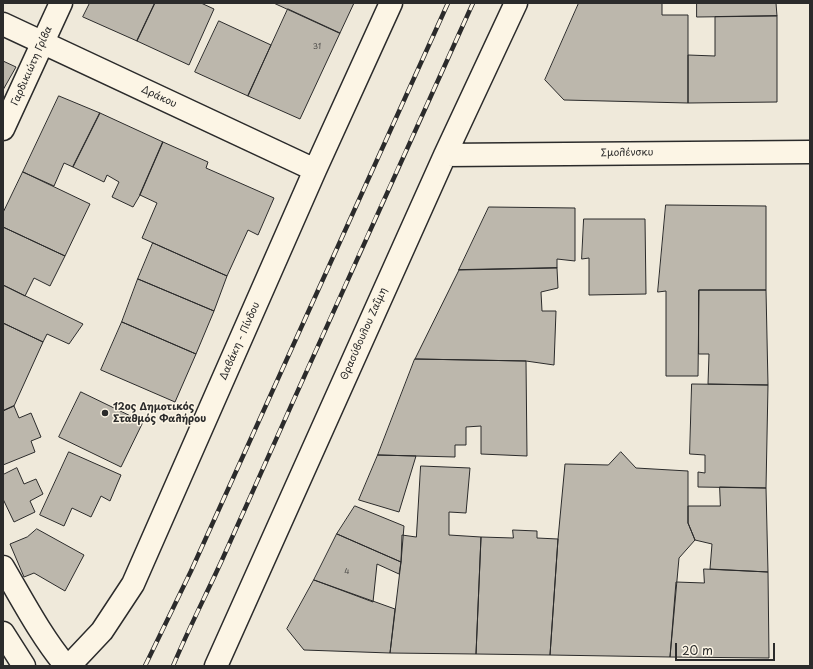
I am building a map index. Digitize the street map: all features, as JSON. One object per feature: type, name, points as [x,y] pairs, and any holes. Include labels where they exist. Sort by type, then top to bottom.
[{"type":"street","name":"Γαρδικιώτη Γρίβα","points":[[3,129],[60,3]]},
{"type":"street","name":"Δαβάκη - Πίνδου","points":[[68,666],[102,631],[133,584],[315,170],[391,3]]},
{"type":"street","name":"Θρασύβουλου Ζαΐμη","points":[[216,666],[444,155],[516,3]]},
{"type":"street","name":"Δράκου","points":[[3,24],[315,170]]},
{"type":"street","name":"Σμολένσκυ","points":[[444,155],[810,152]]},
{"type":"street","points":[[3,567],[33,620],[51,648],[68,666]]},
{"type":"street","points":[[3,633],[24,666]]},
{"type":"building","points":[[90,3],[155,3],[137,41],[83,17]]},
{"type":"building","points":[[155,3],[201,3],[214,9],[189,65],[137,41]]},
{"type":"building","points":[[274,3],[354,3],[340,33]]},
{"type":"building","points":[[579,3],[662,3],[662,15],[688,15],[688,103],[564,100],[545,80]]},
{"type":"building","points":[[697,3],[776,3],[777,16],[697,17]]},
{"type":"building","points":[[288,9],[340,33],[300,119],[248,96]]},
{"type":"building","points":[[777,16],[777,102],[688,103],[688,55],[715,56],[715,17]]},
{"type":"building","points":[[219,21],[271,45],[248,96],[195,72]]},
{"type":"building","points":[[3,61],[16,67],[3,90]]},
{"type":"building","points":[[59,96],[100,113],[73,167],[64,163],[54,186],[23,172]]},
{"type":"building","points":[[100,113],[163,142],[140,195],[133,207],[112,197],[119,182],[107,175],[104,182],[73,167]]},
{"type":"building","points":[[163,142],[208,162],[206,168],[274,198],[258,235],[248,230],[227,276],[142,238],[157,203],[140,195]]},
{"type":"building","points":[[23,172],[90,204],[65,256],[3,227],[3,213]]},
{"type":"building","points":[[666,205],[766,206],[766,290],[699,290],[698,376],[666,376],[666,291],[658,292]]},
{"type":"building","points":[[489,207],[575,208],[575,261],[557,259],[557,268],[459,270]]},
{"type":"building","points":[[584,219],[645,219],[646,294],[589,295],[589,258],[582,259]]},
{"type":"building","points":[[3,227],[65,256],[50,286],[34,278],[25,296],[3,285]]},
{"type":"building","points":[[153,243],[227,276],[214,311],[138,279]]},
{"type":"building","points":[[557,268],[558,288],[541,292],[542,311],[556,311],[554,365],[526,361],[415,359],[459,270]]},
{"type":"building","points":[[138,279],[214,311],[196,354],[122,322]]},
{"type":"building","points":[[3,285],[83,324],[69,344],[47,334],[43,342],[3,323]]},
{"type":"building","points":[[699,290],[766,290],[768,385],[708,384],[709,354],[699,354]]},
{"type":"building","points":[[122,322],[196,354],[175,402],[101,370]]},
{"type":"building","points":[[3,323],[43,342],[14,406],[3,411]]},
{"type":"building","points":[[415,359],[526,361],[527,456],[481,454],[481,426],[466,427],[466,445],[455,445],[455,457],[378,455]]},
{"type":"building","points":[[692,384],[768,385],[766,488],[698,487],[698,472],[705,473],[705,455],[690,454]]},
{"type":"building","points":[[81,392],[143,422],[121,467],[59,437]]},
{"type":"building","points":[[14,406],[19,418],[31,413],[41,437],[31,441],[35,452],[3,465],[3,411]]},
{"type":"building","points":[[69,452],[121,475],[110,501],[101,496],[91,517],[72,508],[64,526],[40,515]]},
{"type":"building","points":[[621,452],[636,468],[688,471],[688,523],[695,540],[679,558],[670,657],[550,655],[565,464],[608,465]]},
{"type":"building","points":[[378,455],[416,456],[399,512],[359,500]]},
{"type":"building","points":[[421,466],[470,468],[466,513],[449,512],[449,535],[481,537],[476,654],[390,653],[401,562],[402,535],[416,537]]},
{"type":"building","points":[[17,468],[24,484],[36,479],[43,494],[30,501],[35,512],[14,522],[3,499],[3,475]]},
{"type":"building","points":[[720,487],[766,488],[768,572],[710,569],[712,544],[695,540],[688,523],[688,506],[720,506]]},
{"type":"building","points":[[355,506],[404,526],[401,562],[337,534]]},
{"type":"building","points":[[37,529],[84,555],[65,591],[34,573],[24,577],[10,544],[27,537]]},
{"type":"building","points":[[513,530],[537,531],[537,538],[558,539],[550,655],[476,654],[481,537],[513,538]]},
{"type":"building","points":[[337,534],[401,562],[399,574],[377,564],[373,602],[314,580]]},
{"type":"building","points":[[704,569],[768,572],[769,658],[670,657],[676,582],[704,583]]},
{"type":"building","points":[[314,580],[395,609],[390,653],[304,650],[287,629]]},
{"type":"railway","points":[[145,666],[191,571],[448,3]]},
{"type":"railway","points":[[173,666],[473,3]]},
{"type":"place","name":"12ος Δημοτικός Σταθμός Φαλήρου","points":[[105,413]]}]
